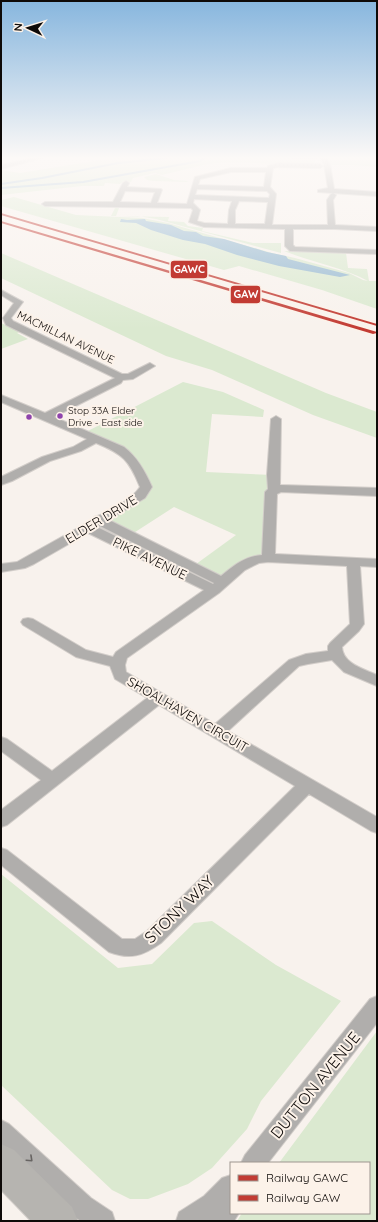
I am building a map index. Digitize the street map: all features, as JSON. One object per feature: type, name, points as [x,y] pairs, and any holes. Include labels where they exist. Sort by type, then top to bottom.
[{"type":"highway","points":[[1,1163],[58,1221]]},
{"type":"street","points":[[195,215],[193,222],[204,225],[289,228],[320,228],[333,226],[341,228],[377,230]]},
{"type":"street","points":[[231,226],[233,215]]},
{"type":"street","points":[[268,227],[270,215]]},
{"type":"street","points":[[330,215],[331,224],[333,226]]},
{"type":"street","points":[[289,228],[289,246],[292,249],[377,252]]},
{"type":"street","name":"MACMILLAN AVENUE","points":[[1,292],[19,302],[4,320],[120,377],[118,381],[45,417]]},
{"type":"street","points":[[120,377],[130,377],[150,366]]},
{"type":"street","name":"ELDER DRIVE","points":[[1,398],[120,449],[128,455],[143,478],[146,487],[141,495],[29,561],[20,565],[1,568]]},
{"type":"street","points":[[274,490],[273,475],[276,420]]},
{"type":"street","points":[[1,481],[8,479],[46,459],[77,449],[97,438]]},
{"type":"street","points":[[268,558],[270,492],[287,488],[377,492]]},
{"type":"street","name":"PIKE AVENUE","points":[[98,520],[218,586]]},
{"type":"street","name":"PIKE AVENUE","points":[[86,527],[218,586]]},
{"type":"street","name":"SHOALHAVEN CIRCUIT","points":[[377,563],[268,558],[256,559],[240,567],[218,586],[122,655],[117,663],[117,669],[120,674],[377,826]]},
{"type":"street","points":[[353,562],[357,624],[335,646],[334,651],[343,664],[377,681]]},
{"type":"street","points":[[28,622],[81,654],[117,663]]},
{"type":"street","points":[[217,731],[294,663],[306,659],[336,655]]},
{"type":"street","points":[[1,820],[159,697]]},
{"type":"street","points":[[1,743],[54,780]]},
{"type":"street","name":"STONY WAY","points":[[1,855],[116,946],[123,949],[131,949],[146,944],[154,937],[307,785]]},
{"type":"street","name":"DUTTON AVENUE","points":[[253,1162],[377,1006]]},
{"type":"street","points":[[1,1132],[82,1207],[103,1221]]},
{"type":"street","points":[[188,1221],[213,1205],[230,1188]]},
{"type":"street","points":[[220,1221],[230,1205]]},
{"type":"green space","points":[[32,215],[142,218],[168,223],[272,253],[349,273],[368,281],[358,276],[337,268],[284,251],[346,253],[348,268],[367,269],[369,281],[377,281],[377,309],[322,290],[239,266],[224,270]]},
{"type":"green space","points":[[141,216],[169,217],[168,221],[184,222],[188,226],[203,228],[202,231],[253,243],[281,243],[281,253],[156,219]]},
{"type":"green space","points":[[1,253],[326,393],[377,412],[377,438],[313,415],[212,370],[166,356],[1,278]]},
{"type":"green space","points":[[1,323],[20,332],[17,333],[28,339],[1,349]]},
{"type":"green space","points":[[183,382],[223,392],[264,410],[263,417],[212,414],[206,472],[273,475],[268,558],[256,559],[222,582],[192,567],[236,535],[174,507],[129,536],[98,520],[146,487],[128,455],[84,433]]},
{"type":"green space","points":[[1,874],[118,968],[152,964],[194,923],[212,921],[276,965],[341,1001],[261,1101],[247,1129],[212,1168],[188,1184],[148,1199],[130,1199],[112,1190],[1,1085]]},
{"type":"green space","points":[[377,1031],[377,1221],[237,1221],[241,1214],[370,1214],[370,1162],[280,1162]]},
{"type":"water","points":[[121,219],[145,219],[146,221],[171,225],[184,231],[196,232],[203,236],[224,239],[286,256],[288,259],[350,275],[340,277],[279,266],[237,255],[205,244],[183,240],[151,230],[136,223],[120,222]]},
{"type":"rail line","name":"GAWC","points":[[4,215],[377,325]]},
{"type":"rail line","name":"GAW","points":[[1,222],[375,333]]},
{"type":"place","name":"Stop 33A Elder Drive - East side","points":[[60,416]]}]
